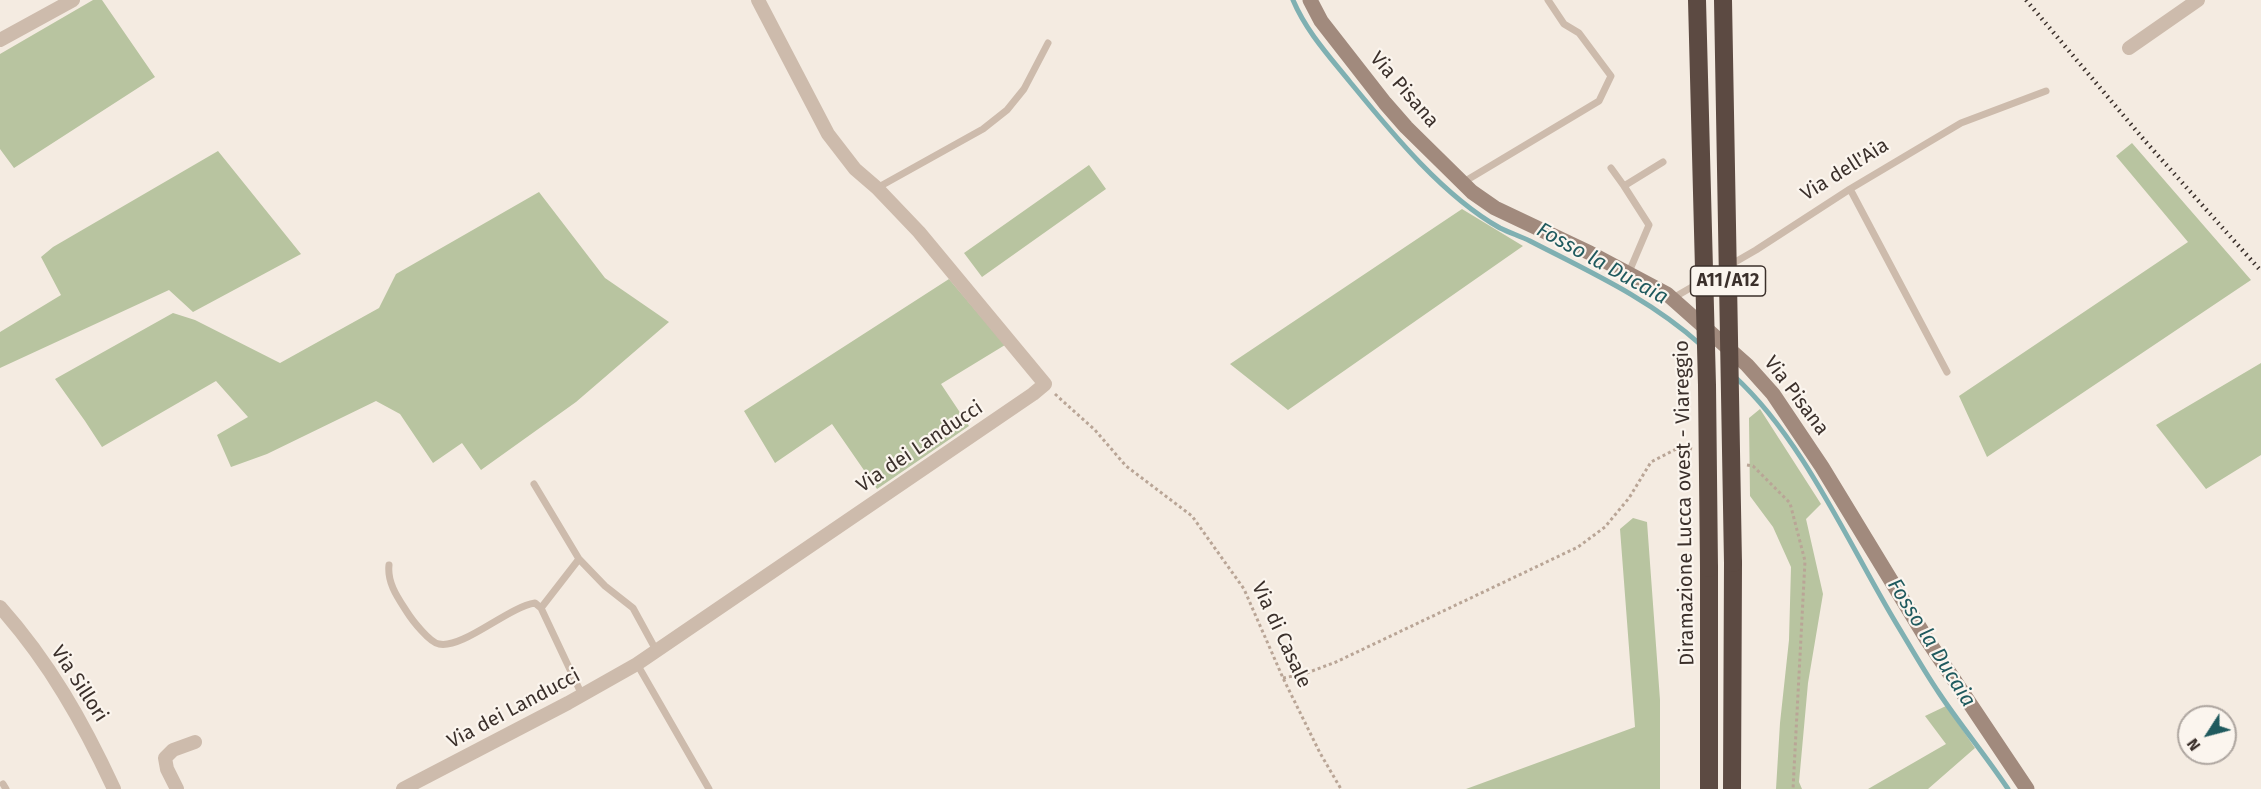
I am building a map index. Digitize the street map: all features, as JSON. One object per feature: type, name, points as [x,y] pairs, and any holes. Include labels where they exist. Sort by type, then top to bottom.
[{"type":"highway","name":"Diramazione Lucca ovest - Viareggio","points":[[1697,0],[1707,385],[1709,789]]},
{"type":"highway","name":"A11/A12","points":[[1723,0],[1733,563],[1732,789]]},
{"type":"main road","name":"Via Pisana","points":[[1310,0],[1321,21],[1385,103],[1462,183],[1495,208],[1629,273],[1673,298],[1747,364],[1773,394],[1822,466],[1926,638],[2027,789]]},
{"type":"street","points":[[0,40],[73,0]]},
{"type":"street","points":[[758,0],[828,134],[855,169],[877,188],[919,232],[1045,384]]},
{"type":"street","points":[[2129,48],[2198,0]]},
{"type":"street","name":"Via dei Landucci","points":[[404,789],[637,664],[1045,384]]},
{"type":"street","name":"Via Sillori","points":[[0,607],[61,687],[88,732],[114,789]]},
{"type":"street","points":[[177,789],[167,769],[165,758],[174,750],[195,742]]},
{"type":"lane","points":[[1462,183],[1599,101],[1611,76],[1579,33],[1564,24],[1548,0]]},
{"type":"lane","points":[[877,188],[983,129],[1007,110],[1024,88],[1048,44]]},
{"type":"lane","name":"Via dell'Aia","points":[[1673,298],[1756,250],[1850,189],[1962,123],[2046,91]]},
{"type":"lane","points":[[1624,186],[1663,162]]},
{"type":"lane","points":[[1611,168],[1649,225],[1629,273]]},
{"type":"lane","points":[[1850,189],[1947,372]]},
{"type":"lane","points":[[534,484],[579,559],[605,586],[633,608],[656,650]]},
{"type":"lane","points":[[541,608],[579,559]]},
{"type":"lane","points":[[390,565],[388,572],[391,583],[410,616],[431,640],[438,644],[459,640],[529,603],[535,603],[541,608],[582,695]]},
{"type":"lane","points":[[637,664],[709,789]]},
{"type":"path","name":"Via di Casale","points":[[1045,384],[1095,430],[1126,466],[1191,516],[1244,589],[1283,678],[1340,788]]},
{"type":"path","points":[[1283,678],[1304,674],[1336,662],[1578,547],[1605,527],[1629,498],[1651,462],[1682,446],[1693,449]]},
{"type":"path","points":[[1743,464],[1753,466],[1790,503],[1805,561],[1793,789]]},
{"type":"green space","points":[[93,0],[102,0],[155,77],[14,168],[0,149],[0,54]]},
{"type":"green space","points":[[2132,143],[2251,280],[1987,457],[1959,396],[2188,242],[2116,156]]},
{"type":"green space","points":[[218,151],[301,254],[193,312],[169,290],[0,368],[0,332],[61,295],[41,257],[53,247]]},
{"type":"green space","points":[[1089,165],[1106,189],[982,277],[964,253]]},
{"type":"green space","points":[[539,192],[605,278],[669,322],[576,402],[481,470],[462,443],[433,463],[400,414],[376,401],[267,454],[231,467],[217,435],[248,417],[216,381],[102,447],[55,379],[173,313],[195,320],[280,363],[379,308],[396,274]]},
{"type":"green space","points":[[1462,209],[1523,246],[1288,410],[1230,364]]},
{"type":"green space","points":[[949,279],[1005,345],[941,384],[969,426],[877,489],[832,424],[775,463],[744,411]]},
{"type":"green space","points":[[2261,363],[2261,455],[2206,489],[2156,425]]},
{"type":"green space","points":[[1760,409],[1821,504],[1806,519],[1823,594],[1808,683],[1799,782],[1802,789],[1776,789],[1789,640],[1791,567],[1773,527],[1750,496],[1749,418]]},
{"type":"green space","points":[[1633,518],[1647,522],[1660,700],[1660,789],[1466,789],[1635,727],[1620,529]]},
{"type":"green space","points":[[1946,706],[1975,748],[1928,789],[1868,789],[1946,744],[1925,716]]},
{"type":"waterway","name":"Fosso la Ducaia","points":[[1293,0],[1318,43],[1366,101],[1400,142],[1458,199],[1500,228],[1619,287],[1661,314],[1701,345]]},
{"type":"waterway","name":"Fosso la Ducaia","points":[[1734,376],[1759,401],[1803,461],[1928,676],[2008,789]]},
{"type":"railway","points":[[2026,0],[2145,141],[2261,271]]}]
